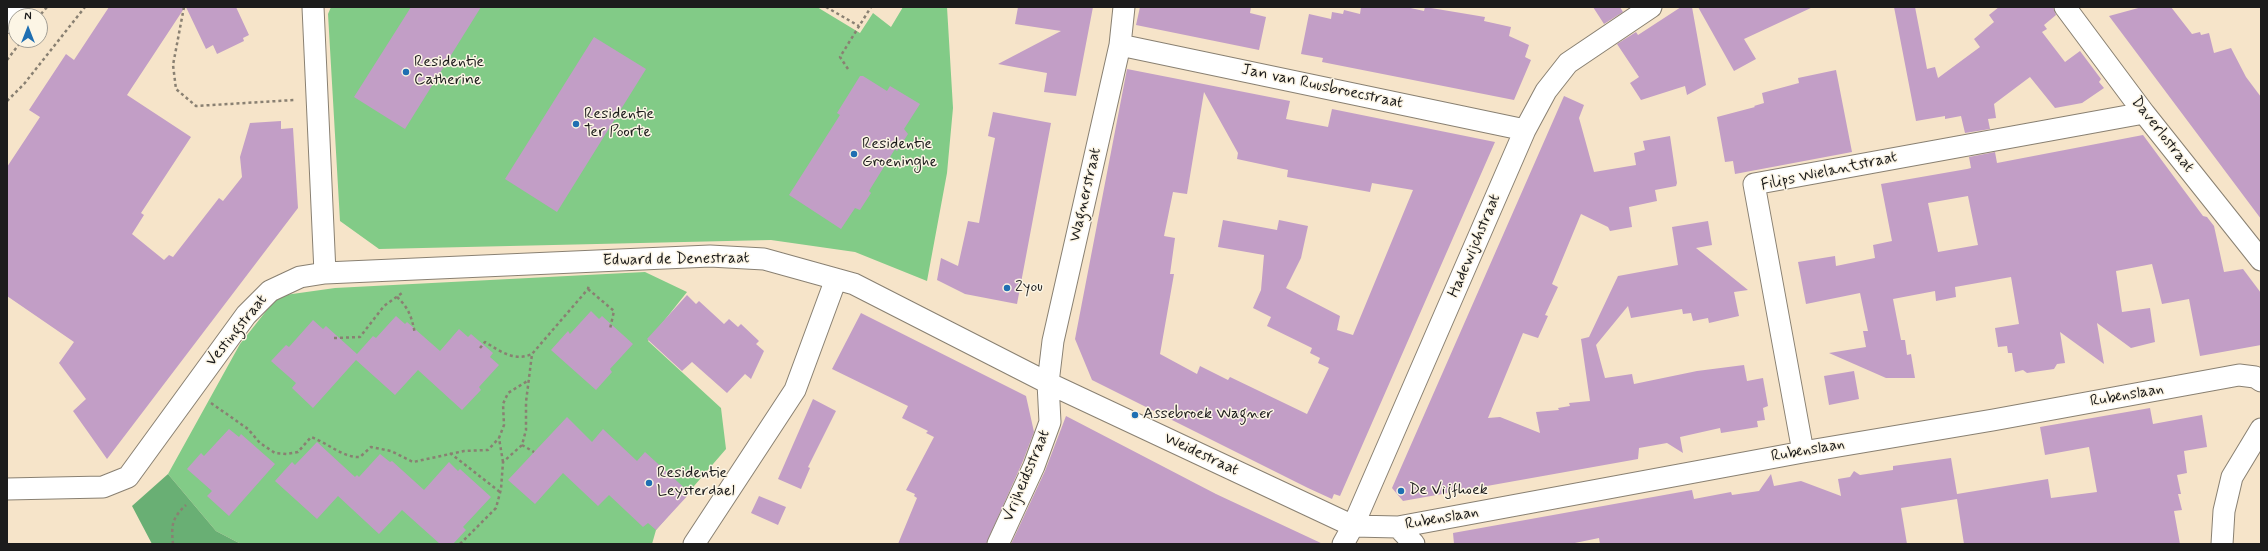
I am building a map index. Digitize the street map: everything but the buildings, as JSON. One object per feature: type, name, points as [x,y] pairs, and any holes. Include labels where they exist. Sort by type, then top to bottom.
[{"type":"main road","points":[[7,22],[18,7]]},
{"type":"street","points":[[313,7],[325,273]]},
{"type":"street","name":"Wagnerstraat","points":[[1048,383],[1053,341],[1120,45],[1124,7]]},
{"type":"street","name":"Hadewijchstraat","points":[[1348,535],[1525,130],[1546,91],[1568,63],[1651,7]]},
{"type":"street","name":"Daverlostraat","points":[[2065,7],[2144,113],[2261,260]]},
{"type":"street","name":"Jan van Ruusbroecstraat","points":[[1120,45],[1525,130]]},
{"type":"street","name":"Filips Wielantstraat","points":[[1803,452],[1754,184],[2144,113]]},
{"type":"street","name":"Edward de Denestraat","points":[[325,273],[710,256],[764,259],[854,284],[1048,383]]},
{"type":"street","name":"Vestingstraat","points":[[7,489],[103,487],[128,477],[246,315],[270,291],[300,277],[325,273]]},
{"type":"street","points":[[694,544],[795,390],[836,279]]},
{"type":"street","name":"Rubenslaan","points":[[1348,535],[1803,452],[2239,376],[2255,377],[2261,381]]},
{"type":"street","name":"Weidestraat","points":[[1048,383],[1348,535]]},
{"type":"street","name":"Vrijheidsstraat","points":[[998,544],[1034,466],[1050,422],[1048,383]]},
{"type":"street","points":[[2222,544],[2224,511],[2232,476],[2261,429]]},
{"type":"street","points":[[1398,527],[1414,544]]},
{"type":"path","points":[[7,101],[24,84],[85,7]]},
{"type":"path","points":[[184,7],[174,65],[176,89],[196,106],[317,99]]},
{"type":"path","points":[[826,7],[859,26]]},
{"type":"path","points":[[848,69],[840,57],[871,7]]},
{"type":"path","points":[[7,60],[16,48]]},
{"type":"path","points":[[480,348],[485,342],[508,356],[524,357],[532,354],[588,289],[593,262]]},
{"type":"path","points":[[334,338],[360,337],[384,306],[401,294],[416,270]]},
{"type":"path","points":[[588,289],[614,311],[610,329]]},
{"type":"path","points":[[397,297],[405,305],[412,316],[415,334]]},
{"type":"path","points":[[503,462],[522,444],[526,430],[532,354]]},
{"type":"path","points":[[193,388],[248,429],[260,443],[275,453],[287,454],[298,452],[311,437],[350,457],[360,457],[371,447],[391,451],[413,462],[450,453],[488,450],[499,438],[504,425],[503,404],[508,392],[529,380]]},
{"type":"path","points":[[460,544],[496,508],[500,492],[503,462],[499,438]]},
{"type":"path","points":[[522,444],[534,452]]},
{"type":"path","points":[[450,453],[500,492]]},
{"type":"path","points":[[173,544],[172,532],[174,516],[186,505]]},
{"type":"green space","points":[[331,7],[817,7],[860,33],[873,13],[891,27],[903,7],[947,7],[953,108],[947,173],[927,281],[855,252],[771,240],[379,249],[340,221],[328,14]]},
{"type":"green space","points":[[645,272],[687,292],[648,341],[721,408],[726,449],[656,530],[652,544],[241,544],[216,531],[168,474],[240,344],[278,296],[335,288]]},
{"type":"green space","points":[[168,474],[216,531],[241,544],[152,544],[132,506]]},
{"type":"place","name":"Residentie Catherine","points":[[406,72]]},
{"type":"place","name":"Residentie Ter Poorte","points":[[576,124]]},
{"type":"place","name":"Residentie Groeninghe","points":[[854,154]]},
{"type":"place","name":"2you","points":[[1007,288]]},
{"type":"place","name":"Assebroek Wagner","points":[[1135,415]]},
{"type":"place","name":"Residentie Leysterdael","points":[[649,483]]},
{"type":"place","name":"De Vijfhoek","points":[[1401,491]]}]
